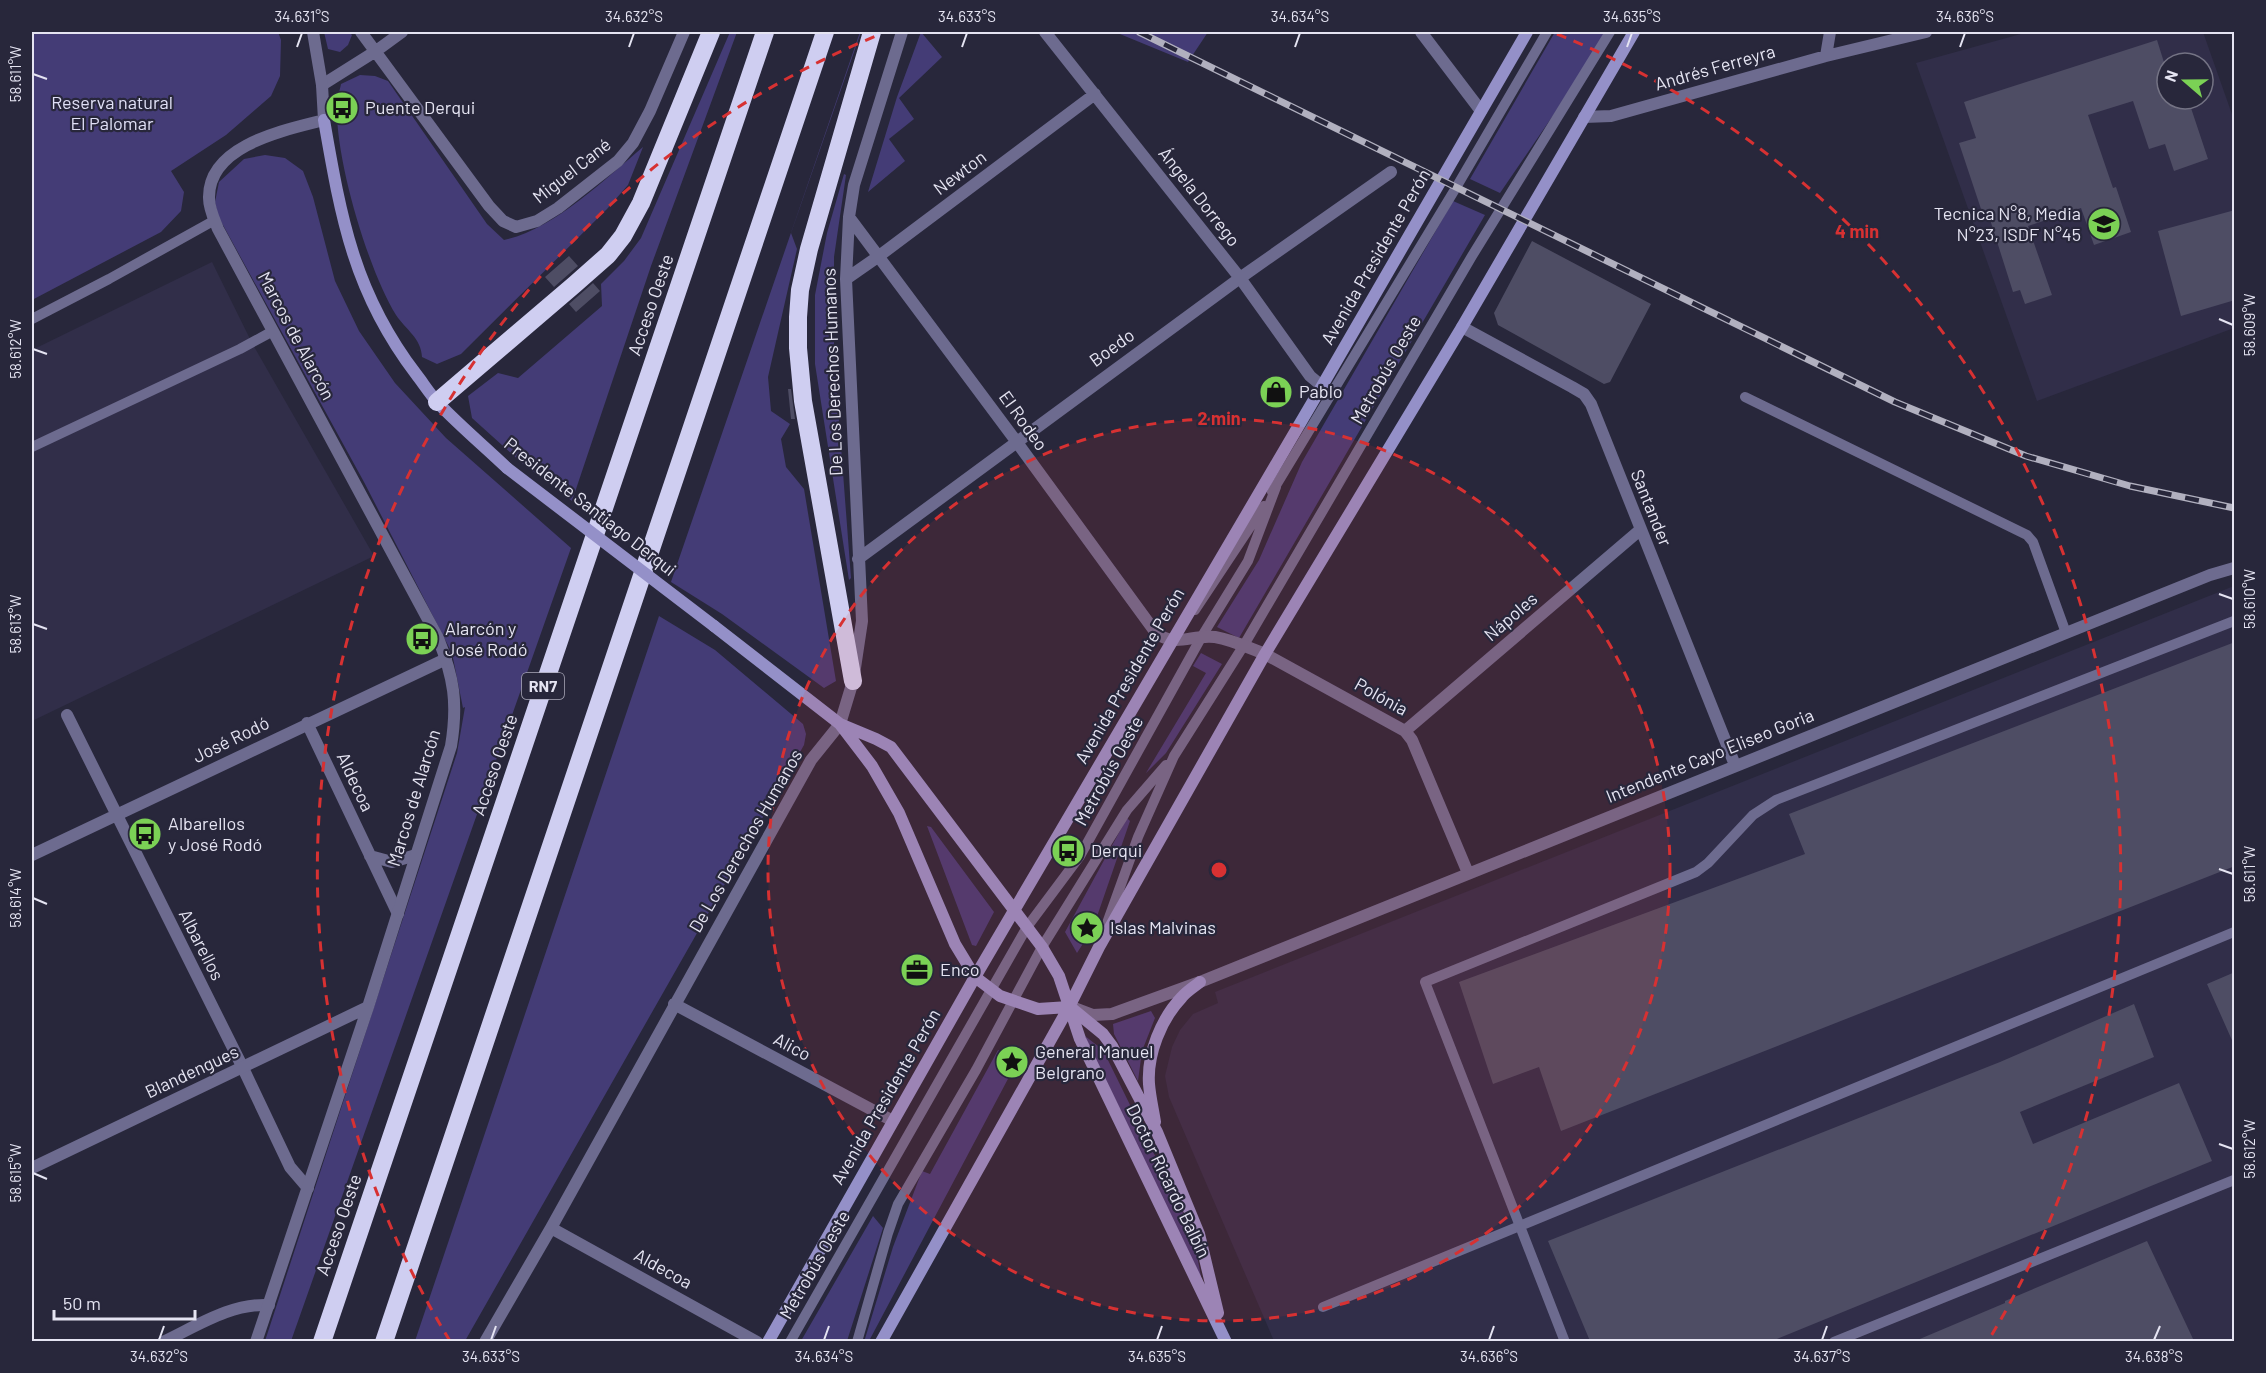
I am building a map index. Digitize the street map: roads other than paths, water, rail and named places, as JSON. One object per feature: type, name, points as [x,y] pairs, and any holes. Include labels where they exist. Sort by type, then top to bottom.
[{"type":"highway","points":[[437,402],[608,255],[623,236],[641,203],[711,32]]},
{"type":"highway","name":"Acceso Oeste","points":[[322,1341],[765,32]]},
{"type":"highway","points":[[384,1341],[825,32]]},
{"type":"highway","points":[[853,681],[803,401],[798,348],[798,317],[800,290],[809,249],[872,32]]},
{"type":"main road","name":"Avenida Presidente Perón","points":[[768,1341],[1014,909],[1527,32]]},
{"type":"main road","points":[[881,1341],[1069,1006],[1099,947],[1265,654],[1462,327],[1634,32]]},
{"type":"main road","name":"Presidente Santiago Derqui","points":[[324,120],[339,208],[354,260],[376,314],[402,356],[437,402],[507,468],[840,724],[891,747],[1014,909]]},
{"type":"main road","name":"Presidente Santiago Derqui","points":[[840,724],[885,786],[955,944],[975,977],[1012,1001],[1038,1009],[1069,1006]]},
{"type":"main road","name":"Doctor Ricardo Balbín","points":[[1014,909],[1042,947],[1059,976],[1080,1039],[1224,1339]]},
{"type":"main road","points":[[1157,1132],[1149,1084],[1150,1060],[1170,1012],[1182,996],[1200,982]]},
{"type":"main road","points":[[1069,1006],[1102,1034],[1112,1046],[1157,1132],[1199,1234],[1224,1339]]},
{"type":"street","name":"Presidente Santiago Derqui","points":[[313,32],[322,85],[324,120]]},
{"type":"street","name":"Miguel Cané","points":[[361,32],[489,206],[503,221],[516,227],[537,221],[558,208],[623,155],[633,143],[650,111],[684,32]]},
{"type":"street","points":[[322,85],[402,32]]},
{"type":"street","name":"De Los Derechos Humanos","points":[[485,1341],[551,1228],[811,760],[840,724],[853,681],[862,621],[846,279],[849,218],[854,185],[902,32]]},
{"type":"street","name":"Ángela Dorrego","points":[[1045,32],[1240,278],[1310,376],[1322,386]]},
{"type":"street","points":[[1421,32],[1481,111]]},
{"type":"street","points":[[1826,56],[1830,32]]},
{"type":"street","name":"Andrés Ferreyra","points":[[1584,117],[1611,116],[1826,56],[1926,32]]},
{"type":"street","name":"Newton","points":[[846,279],[1095,94]]},
{"type":"street","name":"Marcos de Alarcón","points":[[256,1341],[398,914],[451,746],[455,720],[455,694],[438,638],[210,209],[210,187],[216,171],[231,156],[253,141],[281,130],[324,120]]},
{"type":"street","name":"Boedo","points":[[858,559],[1240,278],[1391,172]]},
{"type":"street","name":"El Rodeo","points":[[849,218],[1156,633],[1171,641]]},
{"type":"street","name":"Santander","points":[[1462,327],[1584,394],[1591,404],[1735,765]]},
{"type":"street","name":"Nápoles","points":[[1405,731],[1640,530]]},
{"type":"street","name":"Intendente Cayo Eliseo Goria","points":[[1069,1006],[1093,1015],[1112,1014],[1200,982],[2210,575],[2235,568]]},
{"type":"street","name":"Polónia","points":[[1171,641],[1202,636],[1244,645],[1265,654],[1405,731],[1412,740],[1468,873]]},
{"type":"street","name":"José Rodó","points":[[32,855],[446,659]]},
{"type":"street","name":"Albarellos","points":[[67,715],[290,1167],[308,1188]]},
{"type":"street","name":"Aldecoa","points":[[307,723],[398,914]]},
{"type":"street","points":[[370,855],[392,862],[416,855]]},
{"type":"street","name":"Alico","points":[[674,1004],[892,1121]]},
{"type":"street","name":"Blandengues","points":[[32,1168],[368,1007]]},
{"type":"street","name":"Aldecoa","points":[[551,1228],[757,1341]]},
{"type":"street","points":[[163,1341],[244,1305],[269,1305]]},
{"type":"lane","name":"Metrobús Oeste","points":[[1171,641],[1204,599],[1276,486],[1547,32]]},
{"type":"lane","name":"Metrobús Oeste","points":[[1099,947],[1138,837],[1174,756],[1244,645],[1472,256],[1610,32]]},
{"type":"lane","points":[[32,319],[110,279],[215,220]]},
{"type":"lane","points":[[32,447],[240,349],[273,331]]},
{"type":"lane","points":[[1744,397],[2027,536],[2033,542],[2066,633]]},
{"type":"lane","name":"Metrobús Oeste","points":[[790,1341],[1027,927],[1080,856],[1202,636],[1248,561],[1276,486]]},
{"type":"lane","points":[[1565,1341],[1518,1227],[1425,982],[1696,872],[1708,863],[1753,815],[1776,800],[2235,621]]},
{"type":"lane","name":"Metrobús Oeste","points":[[857,1341],[898,1204],[976,1070],[1042,947],[1126,810],[1174,756]]},
{"type":"lane","points":[[1323,1307],[2235,932]]},
{"type":"lane","points":[[1834,1341],[2235,1180]]},
{"type":"railway","points":[[1139,32],[1895,402],[2026,456],[2130,486],[2234,508]]},
{"type":"place","name":"Puente Derqui","points":[[342,108]]},
{"type":"place","name":"Tecnica N°8, Media N°23, ISDF N°45","points":[[2104,224]]},
{"type":"place","name":"Pablo","points":[[1276,392]]},
{"type":"place","name":"Alarcón y José Rodó","points":[[422,639]]},
{"type":"place","name":"Albarellos y José Rodó","points":[[145,834]]},
{"type":"place","name":"Derqui","points":[[1068,851]]},
{"type":"place","name":"Islas Malvinas","points":[[1087,928]]},
{"type":"place","name":"Enco","points":[[917,970]]},
{"type":"place","name":"General Manuel Belgrano","points":[[1012,1062]]},
{"type":"park label","name":"Reserva natural El Palomar","points":[[112,113]]}]
